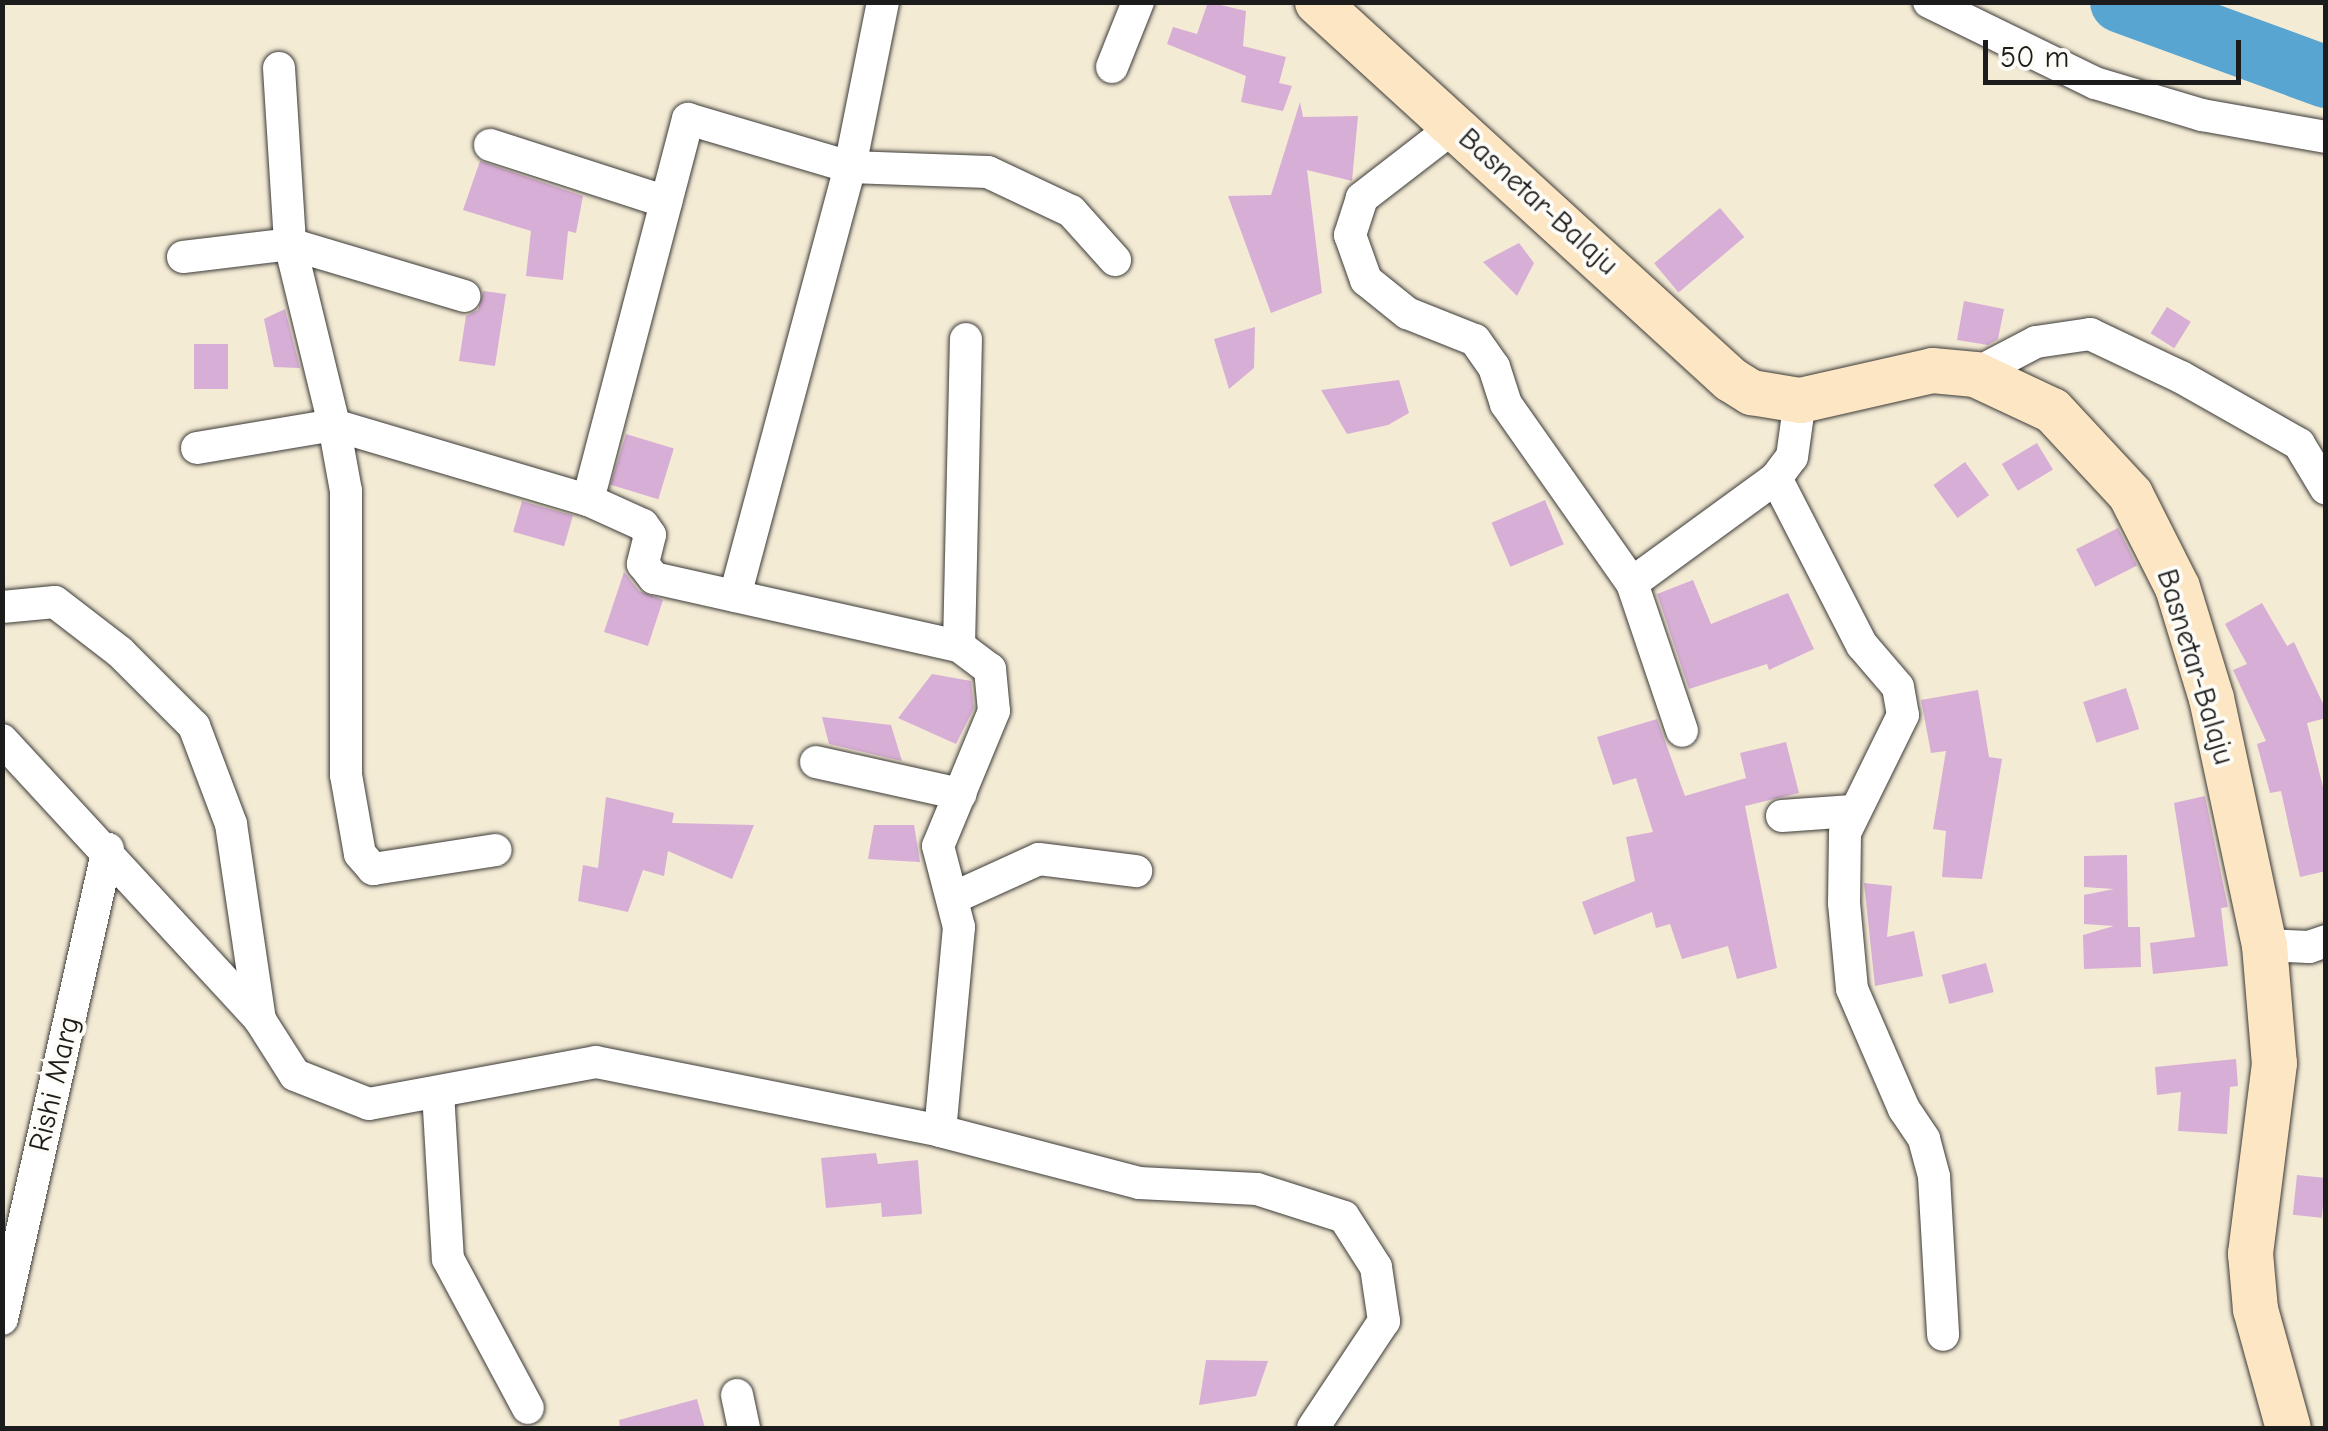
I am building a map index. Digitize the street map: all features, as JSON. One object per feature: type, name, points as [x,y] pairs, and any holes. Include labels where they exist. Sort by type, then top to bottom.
[{"type":"street","points":[[735,596],[850,167],[883,2]]},
{"type":"street","points":[[1112,67],[1138,2]]},
{"type":"street","name":"Basnetar-Balaju","points":[[1317,2],[1730,379],[1775,398],[1800,400],[1932,370],[1974,374],[2052,410],[2130,494],[2162,556],[2211,698],[2264,945],[2274,1063],[2250,1253],[2255,1309],[2288,1428]]},
{"type":"street","points":[[1929,2],[2095,83],[2202,115],[2326,137]]},
{"type":"street","points":[[279,68],[290,244],[346,491],[346,775],[360,854],[373,870],[496,850]]},
{"type":"street","points":[[588,500],[688,119],[850,167],[988,172],[1072,210],[1115,260]]},
{"type":"street","points":[[1454,126],[1362,198],[1350,235],[1366,280],[1407,313],[1474,340],[1494,366],[1506,404],[1632,583],[1682,730]]},
{"type":"street","points":[[490,145],[666,202]]},
{"type":"street","points":[[183,258],[290,244],[464,296]]},
{"type":"street","points":[[1974,374],[2036,342],[2090,334],[2181,376],[2299,444],[2326,489]]},
{"type":"street","points":[[959,646],[966,339]]},
{"type":"street","points":[[1632,583],[1737,512],[1776,478],[1792,457],[1800,400]]},
{"type":"street","points":[[197,448],[334,425],[588,500],[643,525],[650,534],[643,564],[654,578],[959,646],[990,669],[994,711],[938,846],[959,927],[940,1132]]},
{"type":"street","points":[[1776,478],[1862,646],[1898,687],[1903,714],[1879,774],[1852,811],[1845,833],[1844,903],[1852,990],[1924,1140],[1934,1177],[1942,1335]]},
{"type":"street","points":[[2,607],[55,602],[120,652],[194,726],[231,824],[260,1020]]},
{"type":"street","points":[[2,740],[108,849],[260,1020],[296,1075],[369,1104],[596,1062],[940,1132],[1139,1183],[1256,1190],[1344,1218],[1376,1266],[1384,1321],[1312,1428]]},
{"type":"street","points":[[816,762],[960,794]]},
{"type":"street","points":[[1782,816],[1852,811]]},
{"type":"street","name":"Rishi Marg","points":[[2,1320],[108,849]]},
{"type":"street","points":[[953,898],[1038,859],[1136,871]]},
{"type":"street","points":[[2264,945],[2309,947],[2326,941]]},
{"type":"street","points":[[438,1092],[448,1259],[528,1408]]},
{"type":"street","points":[[737,1396],[744,1428]]},
{"type":"building","points":[[1208,2],[1246,11],[1243,46],[1286,57],[1279,83],[1292,86],[1283,111],[1241,102],[1246,76],[1167,44],[1173,27],[1197,34]]},
{"type":"building","points":[[1300,102],[1303,117],[1358,116],[1352,181],[1307,170],[1322,293],[1271,313],[1228,196],[1271,195]]},
{"type":"building","points":[[480,161],[583,196],[576,233],[568,231],[563,280],[526,276],[531,231],[463,210]]},
{"type":"building","points":[[1720,208],[1744,237],[1679,292],[1654,263]]},
{"type":"building","points":[[1519,243],[1534,263],[1517,296],[1483,262]]},
{"type":"building","points":[[483,291],[506,294],[495,366],[459,361],[466,316],[478,310]]},
{"type":"building","points":[[1964,301],[2004,309],[1998,339],[1988,345],[1957,340]]},
{"type":"building","points":[[2167,307],[2191,322],[2174,348],[2151,333]]},
{"type":"building","points":[[285,309],[300,368],[274,367],[264,319]]},
{"type":"building","points":[[1255,327],[1254,368],[1229,389],[1214,339]]},
{"type":"building","points":[[194,344],[228,344],[228,389],[194,389]]},
{"type":"building","points":[[1399,380],[1409,413],[1388,425],[1347,434],[1321,390]]},
{"type":"building","points":[[626,434],[674,449],[658,499],[611,485]]},
{"type":"building","points":[[2037,443],[2053,470],[2018,491],[2002,464]]},
{"type":"building","points":[[1965,462],[1989,495],[1958,518],[1933,485]]},
{"type":"building","points":[[1545,500],[1564,544],[1510,567],[1492,523]]},
{"type":"building","points":[[522,501],[573,516],[564,546],[513,532]]},
{"type":"building","points":[[2118,528],[2137,565],[2095,587],[2076,549]]},
{"type":"building","points":[[624,572],[639,591],[663,600],[648,646],[604,632]]},
{"type":"building","points":[[1693,580],[1711,624],[1788,593],[1814,649],[1769,670],[1767,664],[1689,689],[1657,594]]},
{"type":"building","points":[[2262,603],[2287,646],[2294,642],[2326,710],[2326,718],[2307,723],[2326,799],[2326,871],[2300,877],[2281,791],[2270,793],[2257,744],[2266,741],[2233,670],[2247,664],[2225,624]]},
{"type":"building","points":[[932,674],[971,681],[974,708],[956,744],[898,718]]},
{"type":"building","points":[[2126,688],[2139,729],[2096,743],[2083,702]]},
{"type":"building","points":[[1978,690],[1989,757],[2002,759],[1982,879],[1942,877],[1946,831],[1933,829],[1946,751],[1931,753],[1921,700]]},
{"type":"building","points":[[822,717],[891,725],[902,761],[829,744]]},
{"type":"building","points":[[1657,719],[1685,796],[1746,778],[1740,753],[1786,742],[1799,793],[1745,806],[1777,968],[1737,979],[1728,946],[1682,959],[1670,924],[1656,928],[1652,912],[1594,935],[1582,902],[1635,881],[1626,837],[1653,832],[1636,778],[1613,785],[1597,737]]},
{"type":"building","points":[[2205,796],[2228,907],[2221,908],[2228,966],[2153,974],[2150,943],[2195,937],[2174,803]]},
{"type":"building","points":[[606,797],[674,813],[672,823],[754,825],[732,879],[668,851],[664,876],[643,870],[628,912],[578,901],[583,865],[598,868]]},
{"type":"building","points":[[874,825],[914,825],[920,862],[868,859]]},
{"type":"building","points":[[2127,855],[2128,927],[2140,927],[2141,967],[2084,969],[2083,935],[2114,926],[2084,924],[2084,895],[2114,889],[2084,887],[2084,856]]},
{"type":"building","points":[[1864,883],[1892,886],[1887,937],[1914,931],[1923,976],[1875,986]]},
{"type":"building","points":[[1986,963],[1994,992],[1949,1004],[1942,975]]},
{"type":"building","points":[[2236,1059],[2238,1086],[2230,1087],[2227,1134],[2178,1131],[2181,1092],[2157,1095],[2155,1067]]},
{"type":"building","points":[[876,1153],[878,1164],[918,1160],[922,1214],[882,1217],[881,1203],[826,1208],[821,1158]]},
{"type":"building","points":[[2297,1175],[2326,1178],[2322,1218],[2293,1215]]},
{"type":"building","points":[[1206,1360],[1268,1361],[1256,1396],[1199,1405]]},
{"type":"building","points":[[697,1399],[705,1428],[620,1428],[619,1420]]},
{"type":"waterway","points":[[2121,2],[2326,77]]}]
